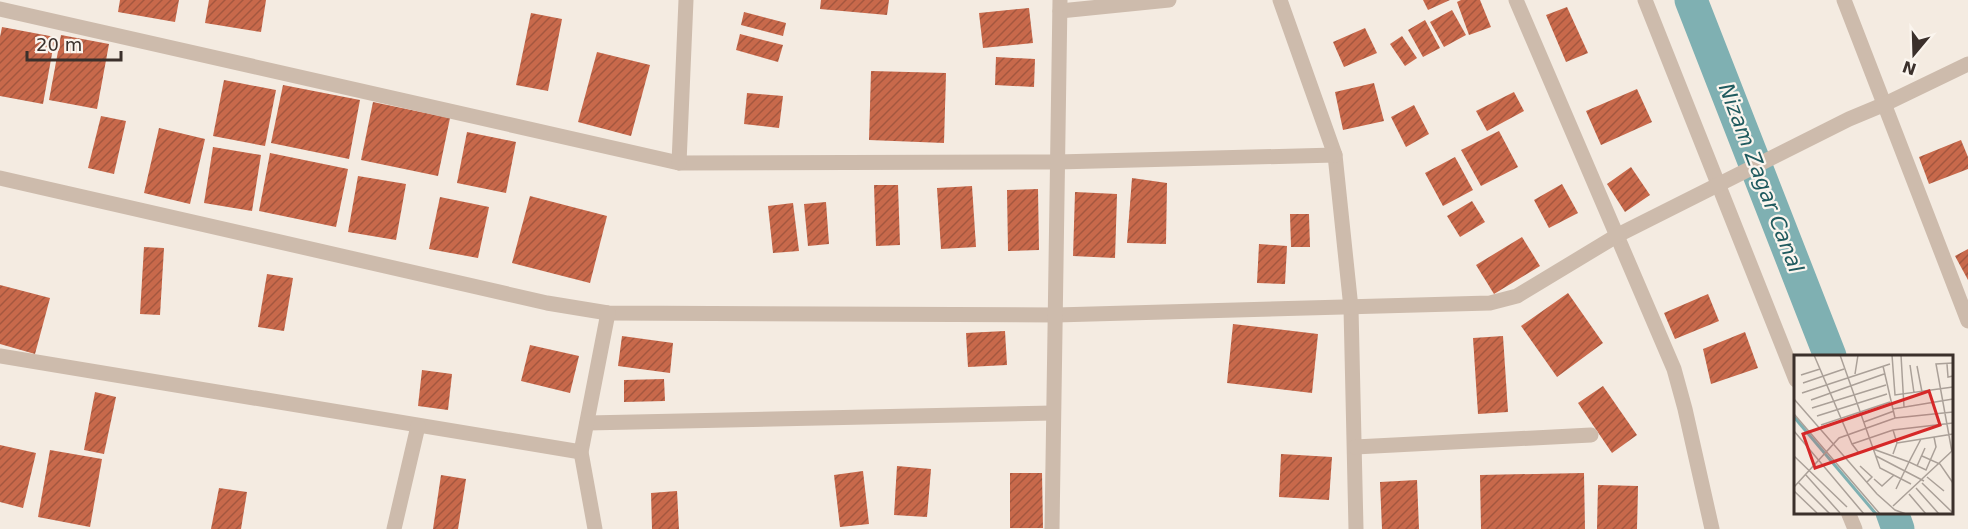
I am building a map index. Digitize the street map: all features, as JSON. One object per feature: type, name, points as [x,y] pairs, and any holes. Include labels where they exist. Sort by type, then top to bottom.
[{"type":"street","points":[[679,163],[686,0]]},
{"type":"street","points":[[1052,529],[1060,5],[1169,0]]},
{"type":"street","points":[[1280,0],[1335,155],[1351,308],[1356,529]]},
{"type":"street","points":[[1516,0],[1674,369],[1712,529]]},
{"type":"street","points":[[1645,0],[1794,375]]},
{"type":"street","points":[[1844,0],[1968,321]]},
{"type":"street","points":[[0,9],[679,163],[1057,162],[1335,155]]},
{"type":"street","points":[[0,178],[548,303],[608,313],[1056,315],[1490,303],[1517,296],[1618,235],[1849,119],[1968,64]]},
{"type":"street","points":[[595,529],[581,452],[608,313]]},
{"type":"street","points":[[0,356],[581,452]]},
{"type":"street","points":[[587,423],[1053,414]]},
{"type":"street","points":[[394,529],[418,426]]},
{"type":"street","points":[[1354,447],[1591,435]]},
{"type":"street","points":[[1848,514],[1855,529]]},
{"type":"building","points":[[120,0],[179,0],[175,22],[118,12]]},
{"type":"building","points":[[209,0],[266,0],[261,32],[205,23]]},
{"type":"building","points":[[821,0],[889,0],[887,15],[820,9]]},
{"type":"building","points":[[1423,0],[1450,0],[1428,10]]},
{"type":"building","points":[[1480,0],[1491,27],[1469,35],[1457,2]]},
{"type":"building","points":[[1567,7],[1588,53],[1566,62],[1546,15]]},
{"type":"building","points":[[1029,8],[1033,43],[983,48],[979,13]]},
{"type":"building","points":[[1452,10],[1466,35],[1444,47],[1430,22]]},
{"type":"building","points":[[744,12],[786,23],[783,36],[741,25]]},
{"type":"building","points":[[531,13],[562,19],[548,91],[516,85]]},
{"type":"building","points":[[1425,20],[1440,48],[1423,57],[1408,30]]},
{"type":"building","points":[[2,27],[55,37],[43,104],[0,96]]},
{"type":"building","points":[[1365,28],[1377,53],[1344,67],[1333,42]]},
{"type":"building","points":[[740,34],[783,45],[778,62],[736,50]]},
{"type":"building","points":[[61,35],[109,44],[97,109],[49,100]]},
{"type":"building","points":[[1402,36],[1417,58],[1405,66],[1390,44]]},
{"type":"building","points":[[597,52],[650,65],[631,136],[578,122]]},
{"type":"building","points":[[996,57],[1035,59],[1034,87],[995,85]]},
{"type":"building","points":[[871,71],[946,73],[944,143],[869,140]]},
{"type":"building","points":[[224,80],[276,90],[265,146],[213,136]]},
{"type":"building","points":[[1374,83],[1384,121],[1343,130],[1335,92]]},
{"type":"building","points":[[283,85],[360,100],[349,159],[271,143]]},
{"type":"building","points":[[1637,89],[1652,122],[1601,145],[1586,111]]},
{"type":"building","points":[[1514,92],[1524,111],[1487,131],[1476,111]]},
{"type":"building","points":[[747,93],[783,96],[779,128],[744,124]]},
{"type":"building","points":[[373,102],[450,118],[438,176],[361,160]]},
{"type":"building","points":[[1414,105],[1429,134],[1406,147],[1391,117]]},
{"type":"building","points":[[101,116],[126,121],[114,174],[88,168]]},
{"type":"building","points":[[159,128],[205,139],[190,204],[144,193]]},
{"type":"building","points":[[1499,131],[1518,167],[1481,186],[1461,150]]},
{"type":"building","points":[[467,132],[516,142],[506,193],[457,183]]},
{"type":"building","points":[[1961,140],[1968,157],[1968,169],[1929,184],[1919,157]]},
{"type":"building","points":[[213,147],[261,155],[252,211],[204,203]]},
{"type":"building","points":[[270,153],[348,169],[336,227],[259,211]]},
{"type":"building","points":[[1455,157],[1473,190],[1443,206],[1425,173]]},
{"type":"building","points":[[1631,167],[1650,195],[1625,212],[1607,184]]},
{"type":"building","points":[[358,176],[406,184],[396,240],[348,232]]},
{"type":"building","points":[[1132,178],[1167,183],[1166,244],[1127,243]]},
{"type":"building","points":[[1562,184],[1578,213],[1549,228],[1534,200]]},
{"type":"building","points":[[874,185],[898,185],[900,245],[876,246]]},
{"type":"building","points":[[972,186],[976,247],[941,249],[937,188]]},
{"type":"building","points":[[1038,189],[1039,250],[1008,251],[1007,190]]},
{"type":"building","points":[[1075,192],[1117,194],[1115,258],[1073,256]]},
{"type":"building","points":[[530,196],[607,216],[590,283],[512,263]]},
{"type":"building","points":[[440,197],[489,207],[478,258],[429,249]]},
{"type":"building","points":[[1472,201],[1485,222],[1460,237],[1447,216]]},
{"type":"building","points":[[826,202],[829,244],[808,246],[804,204]]},
{"type":"building","points":[[793,203],[799,251],[773,253],[768,206]]},
{"type":"building","points":[[1290,214],[1309,214],[1310,247],[1291,247]]},
{"type":"building","points":[[1522,237],[1540,266],[1494,294],[1476,265]]},
{"type":"building","points":[[1259,244],[1287,246],[1285,284],[1257,283]]},
{"type":"building","points":[[144,247],[164,248],[160,315],[140,314]]},
{"type":"building","points":[[1968,249],[1968,280],[1955,256]]},
{"type":"building","points":[[267,274],[293,278],[284,331],[258,327]]},
{"type":"building","points":[[0,285],[50,298],[35,354],[0,344]]},
{"type":"building","points":[[1568,293],[1603,343],[1557,377],[1521,326]]},
{"type":"building","points":[[1708,294],[1719,321],[1675,339],[1664,313]]},
{"type":"building","points":[[1233,324],[1318,334],[1312,393],[1227,383]]},
{"type":"building","points":[[1005,331],[1007,365],[968,367],[966,333]]},
{"type":"building","points":[[1745,332],[1758,368],[1711,384],[1703,349]]},
{"type":"building","points":[[622,336],[673,343],[670,373],[618,366]]},
{"type":"building","points":[[1503,336],[1508,412],[1478,414],[1473,338]]},
{"type":"building","points":[[530,345],[579,356],[570,393],[521,381]]},
{"type":"building","points":[[422,370],[452,374],[448,410],[418,406]]},
{"type":"building","points":[[664,379],[665,401],[624,402],[624,380]]},
{"type":"building","points":[[1603,386],[1637,435],[1612,453],[1578,403]]},
{"type":"building","points":[[95,392],[116,397],[104,454],[84,450]]},
{"type":"building","points":[[0,445],[36,453],[23,508],[0,502]]},
{"type":"building","points":[[50,450],[102,459],[90,527],[38,517]]},
{"type":"building","points":[[1281,454],[1332,457],[1329,500],[1279,497]]},
{"type":"building","points":[[897,466],[931,469],[927,517],[894,515]]},
{"type":"building","points":[[863,471],[869,524],[840,527],[834,475]]},
{"type":"building","points":[[1010,473],[1042,473],[1043,528],[1010,528]]},
{"type":"building","points":[[1584,473],[1585,529],[1481,529],[1480,475]]},
{"type":"building","points":[[441,475],[466,479],[458,529],[433,529]]},
{"type":"building","points":[[1417,480],[1419,529],[1382,529],[1380,482]]},
{"type":"building","points":[[1598,485],[1638,486],[1637,529],[1597,529]]},
{"type":"building","points":[[219,488],[247,492],[241,529],[211,529]]},
{"type":"building","points":[[677,491],[679,529],[652,529],[651,493]]},
{"type":"waterway","name":"Nizam Zagar Canal","points":[[1691,0],[1830,355]]},
{"type":"waterway","name":"Nizam Zagar Canal","points":[[1893,514],[1898,529]]}]
